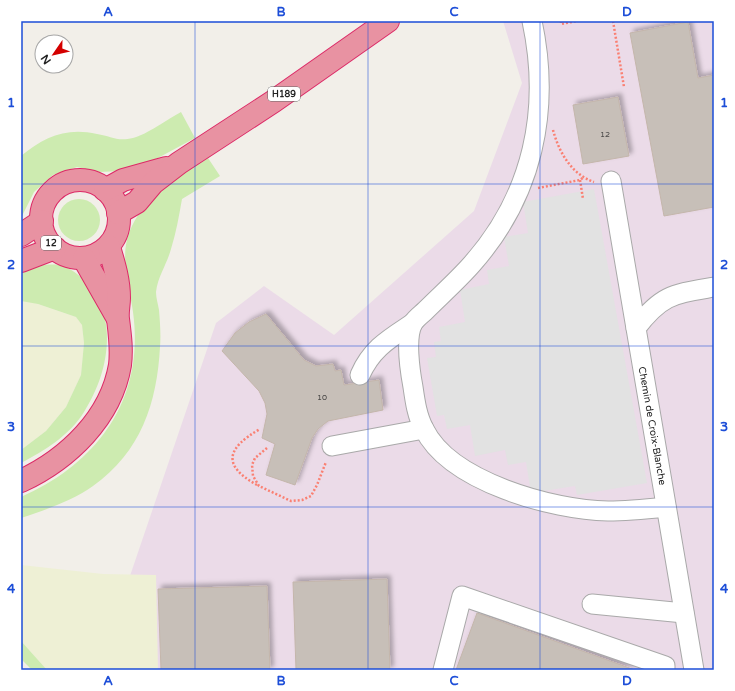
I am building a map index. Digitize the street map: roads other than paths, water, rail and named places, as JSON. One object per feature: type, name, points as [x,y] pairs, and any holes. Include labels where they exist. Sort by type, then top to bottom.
[{"type":"highway","name":"H189","points":[[178,163],[274,101],[388,21]]},
{"type":"highway","points":[[105,190],[123,180],[149,174],[178,163]]},
{"type":"highway","points":[[118,318],[84,259],[102,252],[109,247],[117,231],[118,213],[137,202],[153,183],[178,163]]},
{"type":"highway","name":"12","points":[[84,259],[75,259],[64,255],[55,248],[44,232],[42,208],[49,195],[59,186],[73,181],[86,180],[95,182],[105,190],[116,206],[118,213]]},
{"type":"highway","name":"12","points":[[21,235],[42,221]]},
{"type":"highway","points":[[21,481],[38,473],[72,450],[95,422],[112,392],[120,364],[121,336],[118,318],[119,296],[117,278],[109,247]]},
{"type":"highway","name":"12","points":[[21,261],[55,248]]},
{"type":"street","points":[[360,375],[372,353],[383,343],[413,323],[472,264],[490,241],[518,191],[532,153],[538,122],[541,91],[539,60],[532,21]]},
{"type":"street","name":"Chemin de Croix-Blanche","points":[[611,181],[694,670]]},
{"type":"street","points":[[636,328],[656,304],[669,297],[714,287]]},
{"type":"street","points":[[413,323],[409,346],[409,368],[417,412],[432,443],[457,465],[498,486],[531,499],[568,507],[607,511],[666,507]]},
{"type":"street","points":[[332,446],[424,429]]},
{"type":"street","points":[[443,670],[462,596],[665,666],[665,670]]},
{"type":"street","points":[[592,604],[684,613]]}]
